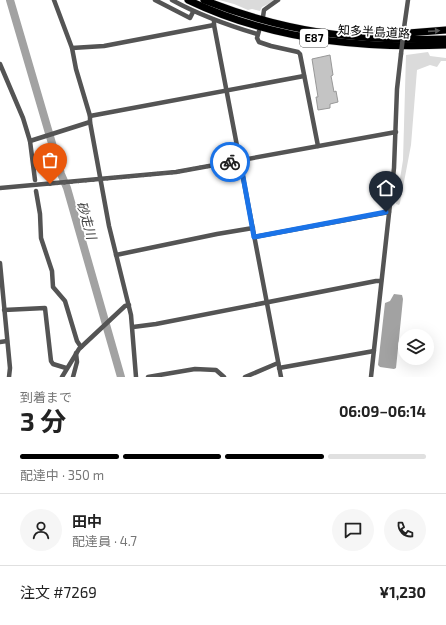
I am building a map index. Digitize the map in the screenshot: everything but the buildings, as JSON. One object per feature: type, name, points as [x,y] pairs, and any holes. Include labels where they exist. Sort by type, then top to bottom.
[{"type":"highway","name":"知多半島道路","points":[[188,0],[222,14],[250,23],[309,38],[348,43],[446,45]]},
{"type":"highway","name":"知多半島道路","points":[[204,0],[274,24],[325,33],[378,38],[446,39]]},
{"type":"highway","points":[[325,33],[396,34],[446,30]]},
{"type":"street","points":[[54,0],[72,48],[76,69],[90,116],[100,179],[133,327],[136,377]]},
{"type":"street","points":[[155,0],[190,18],[194,12]]},
{"type":"street","points":[[172,0],[214,23],[258,33],[257,40],[262,44],[298,52],[300,54],[318,146]]},
{"type":"street","points":[[263,17],[264,10],[278,0]]},
{"type":"street","points":[[371,377],[394,168],[397,89],[408,0]]},
{"type":"street","points":[[72,48],[104,46],[214,23]]},
{"type":"street","points":[[214,23],[281,377]]},
{"type":"street","points":[[0,64],[23,118],[30,141],[35,180]]},
{"type":"street","points":[[90,116],[304,76]]},
{"type":"street","points":[[30,141],[54,132],[90,122]]},
{"type":"street","points":[[0,188],[176,172],[396,132]]},
{"type":"street","points":[[36,191],[40,214],[41,238],[52,271],[53,287],[65,301],[77,340],[81,347]]},
{"type":"street","points":[[254,237],[389,212]]},
{"type":"street","points":[[116,255],[253,228]]},
{"type":"street","points":[[0,263],[10,377]]},
{"type":"street","points":[[133,327],[156,324],[381,281]]},
{"type":"street","points":[[62,377],[66,368],[81,347],[125,306],[129,305]]},
{"type":"street","points":[[4,310],[46,308],[51,361],[53,364],[66,368]]},
{"type":"street","points":[[0,342],[7,341]]},
{"type":"street","points":[[279,368],[374,351]]},
{"type":"street","points":[[73,377],[76,353]]},
{"type":"street","points":[[245,377],[278,363]]},
{"type":"street","points":[[148,377],[195,370],[216,370],[224,377]]},
{"type":"shaded area","points":[[219,0],[277,0],[262,7],[260,11],[252,9],[248,10]]},
{"type":"shaded area","points":[[428,52],[430,56],[446,58],[446,61],[441,61],[437,67],[430,65],[417,70],[411,145],[399,205],[396,204],[403,160],[406,55]]},
{"type":"shaded area","points":[[394,294],[402,295],[403,299],[400,329],[398,329],[396,368],[394,369],[380,367],[378,365],[385,303],[390,301]]},
{"type":"waterway","name":"砂走川","points":[[10,0],[61,174],[67,188],[121,377]]},
{"type":"way so far","points":[[50,184],[176,172],[230,162]]},
{"type":"route","points":[[230,162],[240,160],[254,237],[386,212]]}]
